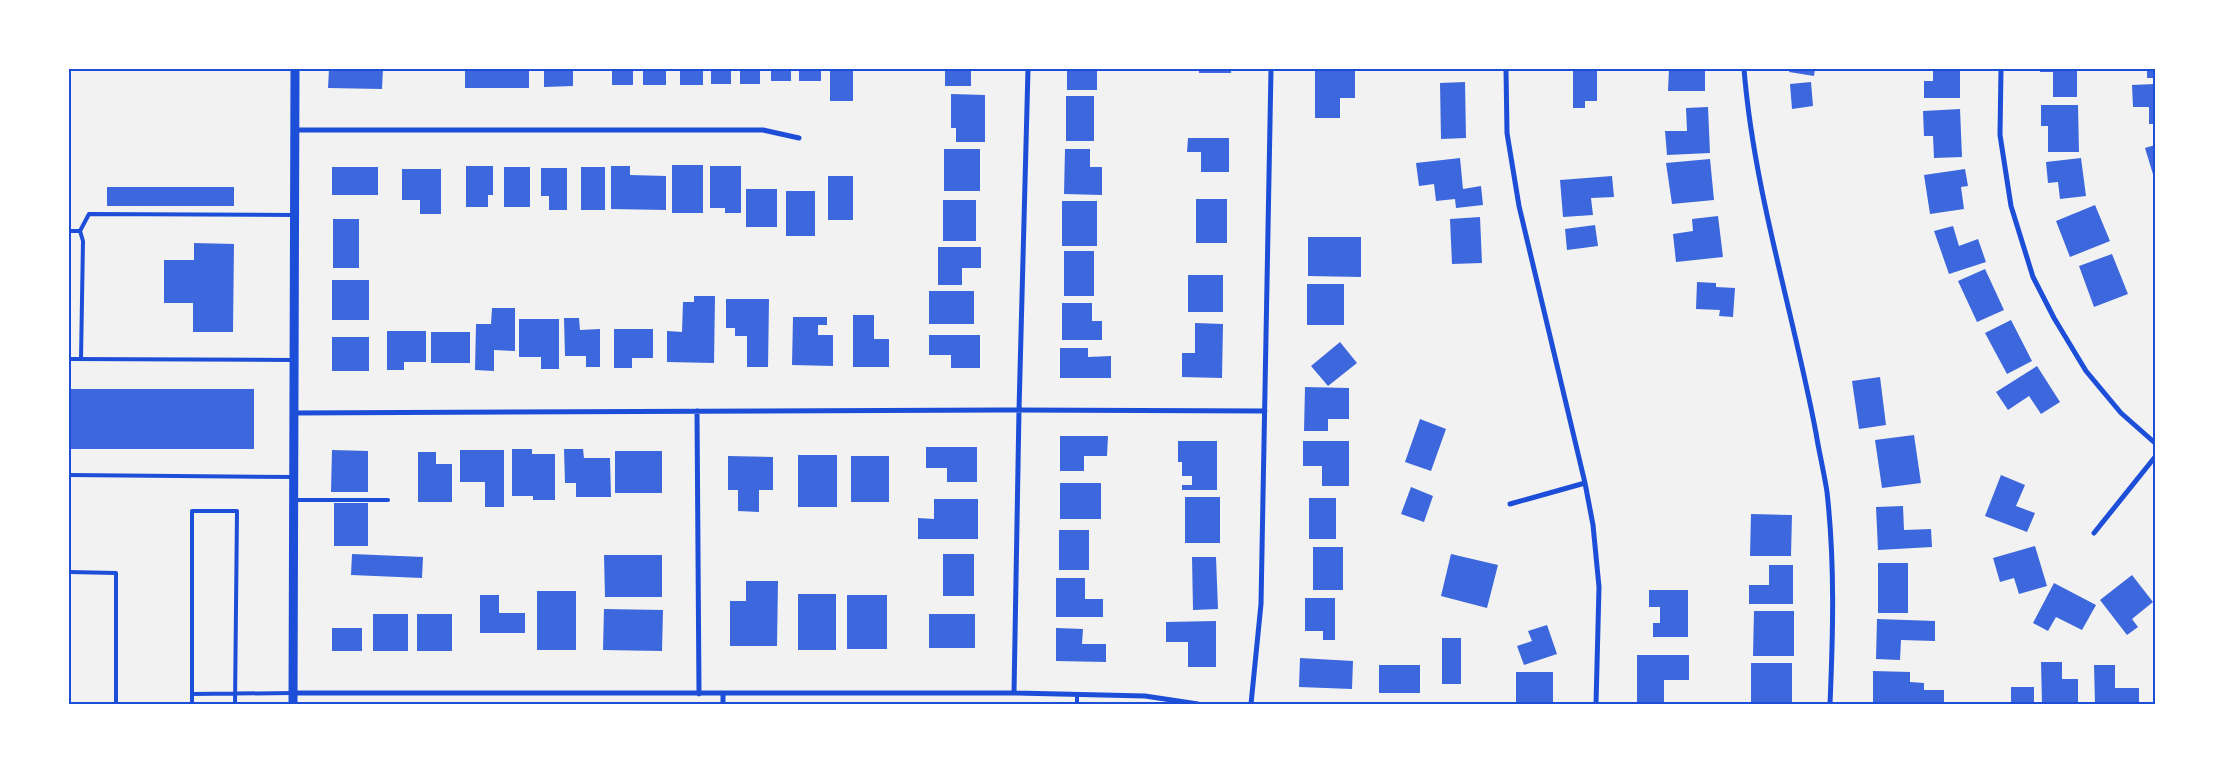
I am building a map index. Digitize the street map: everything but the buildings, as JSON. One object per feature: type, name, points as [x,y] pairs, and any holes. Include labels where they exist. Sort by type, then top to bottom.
[{"type":"street","points":[[293,704],[295,69]]},
{"type":"street","points":[[1014,693],[1028,69]]},
{"type":"street","points":[[1251,704],[1260,604],[1271,69]]},
{"type":"street","points":[[1506,69],[1507,134],[1519,206],[1585,483],[1593,525],[1599,587],[1596,704]]},
{"type":"street","points":[[1744,69],[1748,111],[1767,217],[1809,397],[1827,492],[1834,608],[1830,704]]},
{"type":"street","points":[[2001,69],[2000,134],[2011,206],[2033,277],[2054,318],[2086,371],[2120,413],[2155,443]]},
{"type":"street","points":[[296,130],[763,130],[799,138]]},
{"type":"street","points":[[294,413],[1019,410],[1265,411]]},
{"type":"street","points":[[697,411],[699,694]]},
{"type":"street","points":[[2094,533],[2155,457]]},
{"type":"street","points":[[1510,504],[1585,483]]},
{"type":"street","points":[[293,693],[1014,693],[1145,696],[1198,704]]},
{"type":"street","points":[[723,694],[723,704]]},
{"type":"lane","points":[[81,359],[83,241],[80,232],[90,214],[296,215]]},
{"type":"lane","points":[[69,231],[80,232]]},
{"type":"lane","points":[[69,359],[295,360]]},
{"type":"lane","points":[[69,475],[294,477]]},
{"type":"lane","points":[[294,500],[388,500]]},
{"type":"lane","points":[[192,704],[192,511],[237,511],[235,704]]},
{"type":"lane","points":[[69,572],[116,573],[116,704]]},
{"type":"lane","points":[[192,694],[293,693]]},
{"type":"lane","points":[[1077,694],[1077,704]]}]
